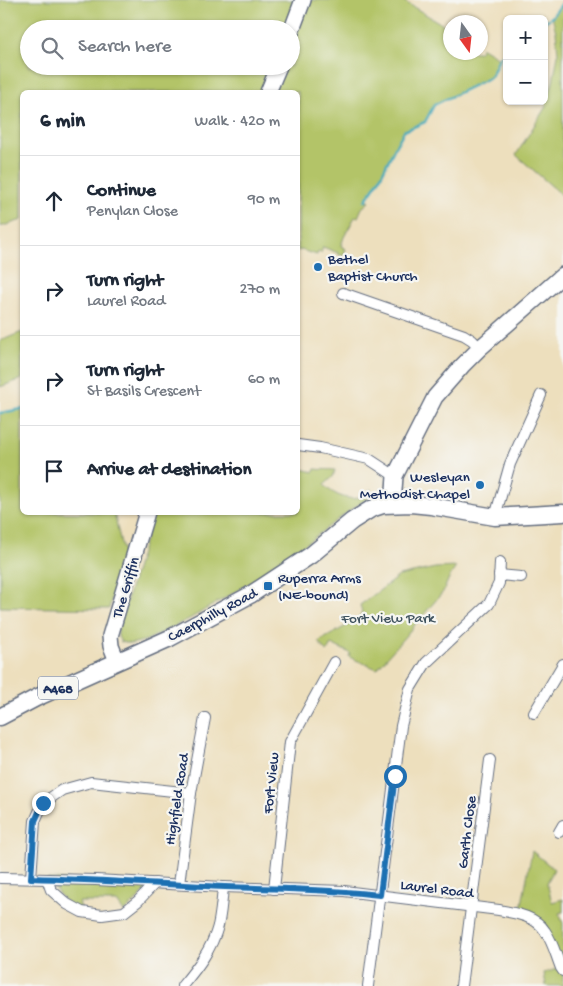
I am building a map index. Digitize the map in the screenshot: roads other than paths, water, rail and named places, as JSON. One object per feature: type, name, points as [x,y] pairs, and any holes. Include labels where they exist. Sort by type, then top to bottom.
[{"type":"main road","name":"Caerphilly Road","points":[[0,717],[36,698],[170,638],[250,595],[311,555],[352,521],[370,509],[393,504],[432,506],[495,517],[563,513]]},
{"type":"street","points":[[296,20],[303,0]]},
{"type":"street","points":[[269,90],[275,75]]},
{"type":"street","points":[[393,504],[395,476],[435,398],[480,348],[563,275]]},
{"type":"street","points":[[343,293],[464,335],[480,348]]},
{"type":"street","points":[[495,517],[510,464],[541,395]]},
{"type":"street","points":[[300,445],[369,458],[395,476]]},
{"type":"street","name":"The Griffin","points":[[117,661],[111,646],[110,636],[146,515]]},
{"type":"street","points":[[368,986],[401,726],[410,689],[426,663],[489,604],[499,583],[500,562]]},
{"type":"street","points":[[499,575],[521,577]]},
{"type":"street","name":"Fort View","points":[[274,889],[290,742],[334,662]]},
{"type":"street","points":[[534,713],[563,664]]},
{"type":"street","name":"Highfield Road","points":[[179,884],[191,793],[205,718]]},
{"type":"street","name":"Garth Close","points":[[461,986],[490,760]]},
{"type":"street","points":[[31,878],[35,821],[43,803],[62,790],[91,782],[191,793]]},
{"type":"street","name":"Laurel Road","points":[[0,878],[46,878],[344,891],[520,914],[538,923],[545,930],[563,971]]},
{"type":"street","points":[[46,878],[51,890],[67,904],[82,912],[102,915],[124,912],[155,883]]},
{"type":"street","points":[[182,986],[200,964],[213,940],[218,925],[223,887]]},
{"type":"waterway","points":[[548,20],[563,2]]},
{"type":"waterway","points":[[365,201],[379,180],[404,131],[425,122],[434,105],[491,77],[499,58],[503,55]]},
{"type":"waterway","points":[[0,413],[20,409]]},
{"type":"place","name":"Bethel Baptist Church","points":[[318,267]]},
{"type":"place","name":"Wesleyan Methodist Chapel","points":[[480,485]]},
{"type":"place","name":"Ruperra Arms (NE-bound)","points":[[268,586]]},
{"type":"park label","name":"Fort View Park","points":[[388,617]]}]
